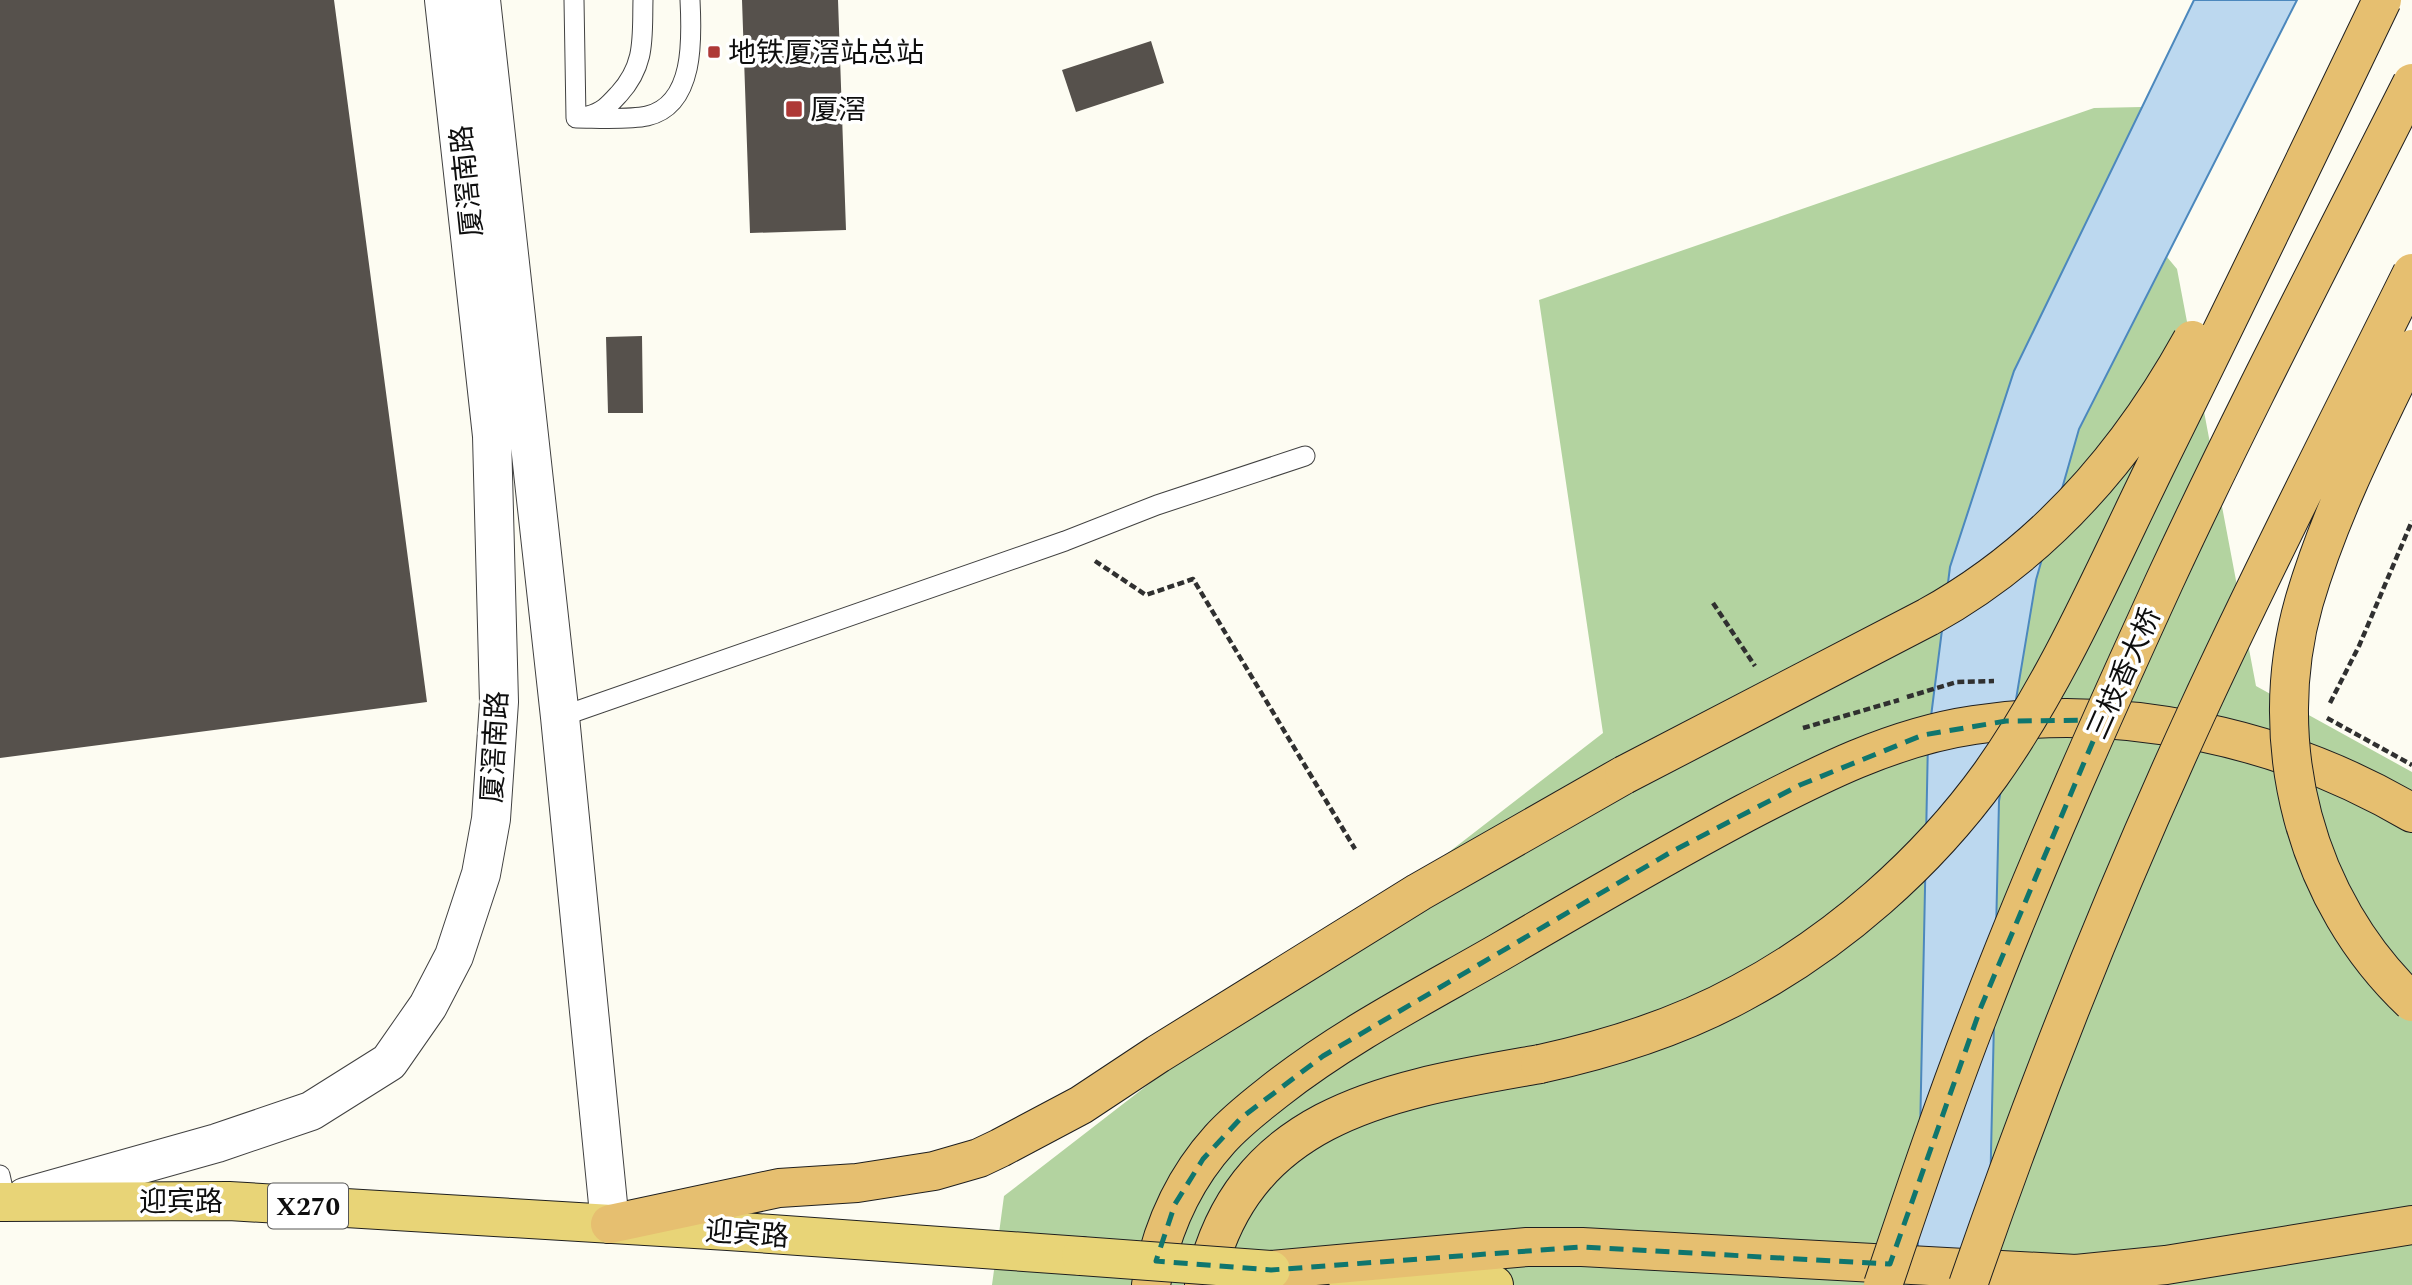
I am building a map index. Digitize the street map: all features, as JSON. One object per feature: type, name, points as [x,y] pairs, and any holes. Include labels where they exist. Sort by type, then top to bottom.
[{"type":"highway","points":[[610,1224],[779,1188],[857,1183],[934,1171],[979,1158],[1082,1105],[1158,1054],[1419,892],[1624,775],[1952,604],[2019,555],[2078,501],[2123,448],[2166,385],[2379,0]]},
{"type":"highway","points":[[1204,1285],[1212,1255],[1237,1201],[1271,1160],[1315,1128],[1343,1113],[1397,1092],[1591,1052],[1680,1022],[1743,993],[1809,951],[1882,892],[1921,855],[1973,798],[2018,732],[2078,624],[2379,0]]},
{"type":"highway","name":"三枝香大桥","points":[[1883,1285],[1977,1019],[2076,779],[2167,576],[2250,404],[2412,83]]},
{"type":"highway","points":[[1968,1285],[2064,1023],[2143,834],[2209,688],[2412,272]]},
{"type":"highway","points":[[2412,349],[2350,478],[2321,547],[2298,631],[2290,710],[2297,794],[2317,864],[2339,907],[2366,950],[2412,1002]]},
{"type":"highway","points":[[1151,1285],[1164,1230],[1175,1204],[1203,1159],[1241,1118],[1292,1077],[1363,1031],[1671,852],[1838,767],[1880,749],[1948,729],[2006,721],[2048,719],[2129,722],[2214,733],[2306,762],[2412,813]]},
{"type":"highway","points":[[1271,1270],[1527,1247],[1636,1249],[2052,1273],[2106,1272],[2412,1225]]},
{"type":"main road","name":"迎宾路","points":[[2,1193],[229,1201],[610,1224],[1494,1285]]},
{"type":"street","name":"厦滘南路","points":[[2,1193],[217,1143],[311,1111],[389,1062],[428,1006],[454,957],[483,863],[491,819],[499,702],[492,436],[444,0]]},
{"type":"street","name":"厦滘南路","points":[[481,0],[560,717],[610,1224]]},
{"type":"lane","points":[[574,0],[576,118]]},
{"type":"lane","points":[[576,118],[602,113],[631,81],[642,53],[643,0]]},
{"type":"lane","points":[[576,118],[647,116],[667,107],[678,97],[692,44],[690,0]]},
{"type":"lane","points":[[560,717],[1065,541],[1157,505],[1305,456]]},
{"type":"path","points":[[2329,705],[2359,646],[2412,521]]},
{"type":"path","points":[[1065,541],[1146,595],[1193,579],[1355,849]]},
{"type":"highlighted area","points":[[2102,720],[1981,1007],[1890,1264],[1582,1247],[1271,1270],[1156,1261],[1175,1204],[1203,1159],[1241,1118],[1323,1056],[1671,852],[1800,785],[1923,735],[2006,721]]},
{"type":"green space","points":[[2142,107],[2014,371],[1928,740],[1917,1285],[992,1285],[1004,1196],[1603,733],[1539,300],[2094,108]]},
{"type":"green space","points":[[2167,257],[2177,269],[2256,686],[2412,772],[2412,1285],[1988,1285],[1999,801],[2036,580],[2079,429]]},
{"type":"water","points":[[2194,0],[2297,0],[2079,429],[2036,580],[1999,801],[1988,1285],[1917,1285],[1928,740],[1950,567],[2014,371]]},
{"type":"building","points":[[0,0],[334,0],[427,702],[0,758]]},
{"type":"building","name":"厦滘","points":[[742,0],[838,0],[846,230],[750,233]]},
{"type":"building","points":[[1151,41],[1164,83],[1076,112],[1062,70]]},
{"type":"building","points":[[642,336],[643,413],[608,413],[606,337]]},
{"type":"place","name":"地铁厦滘站总站","points":[[714,52]]},
{"type":"place","name":"厦滘","points":[[794,109]]}]
